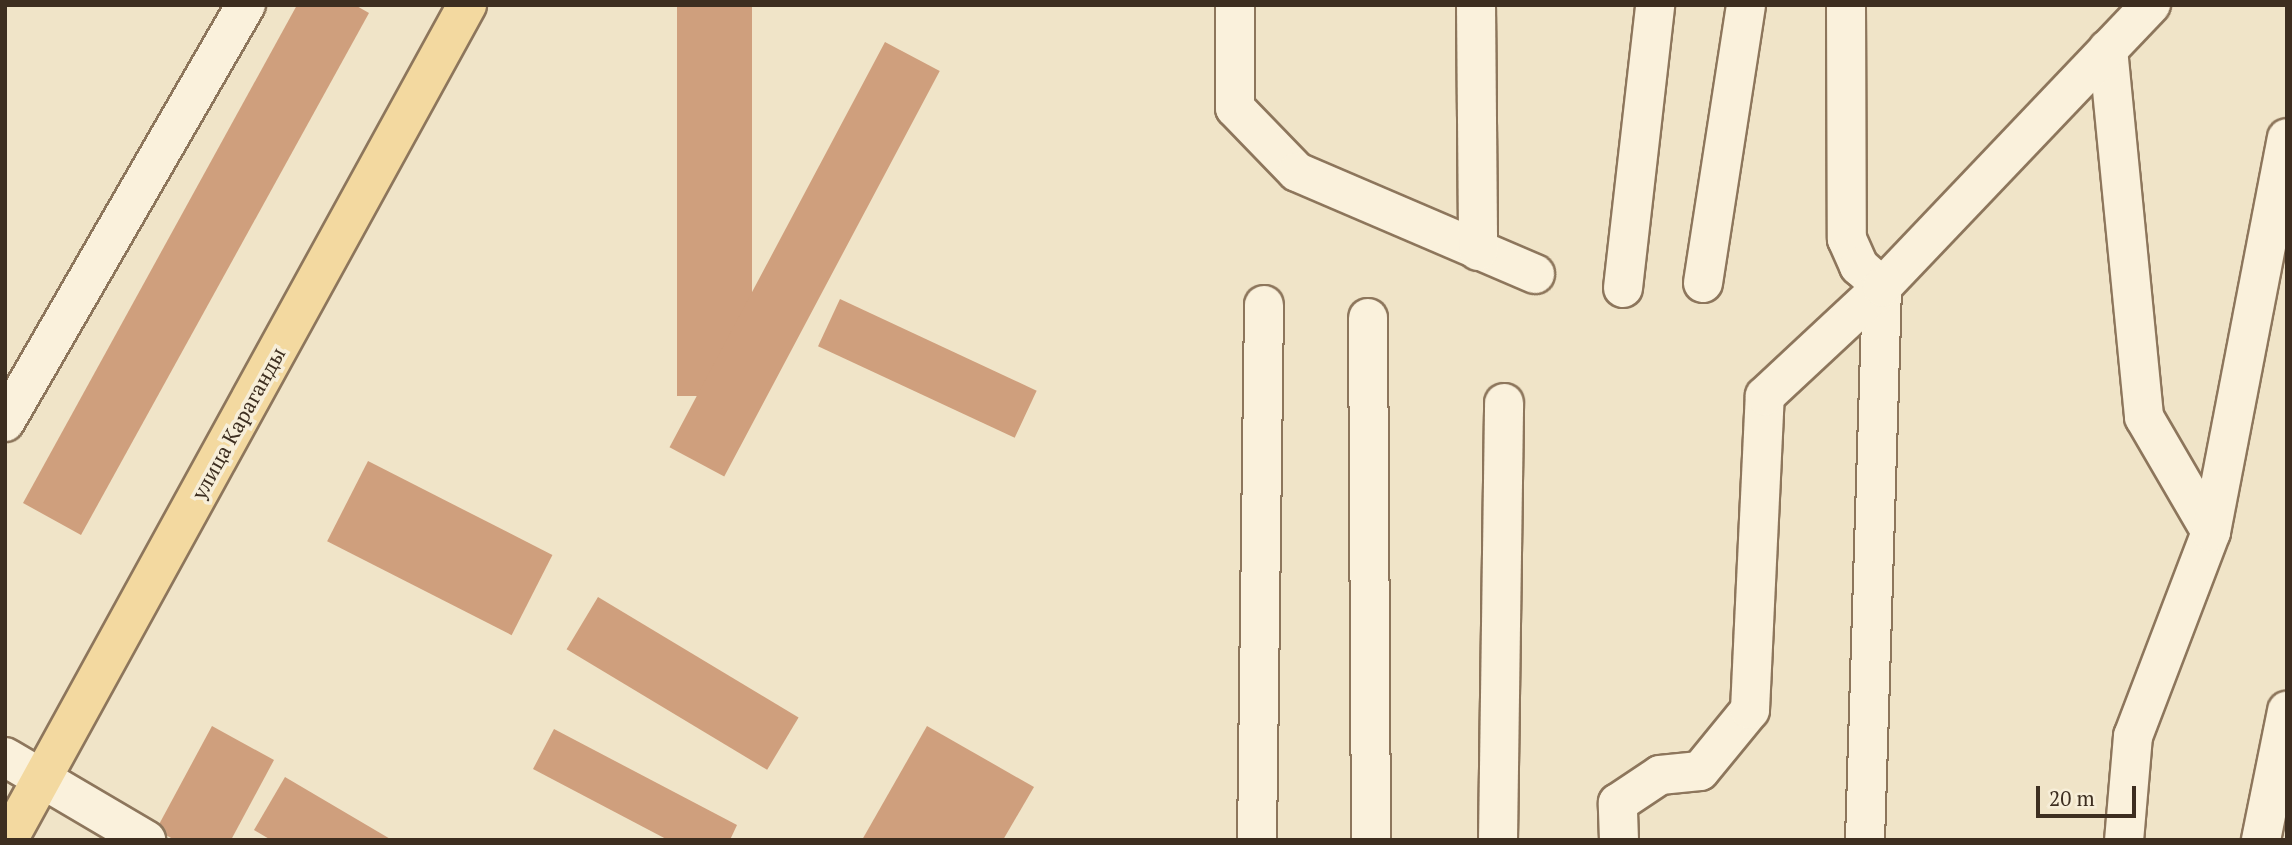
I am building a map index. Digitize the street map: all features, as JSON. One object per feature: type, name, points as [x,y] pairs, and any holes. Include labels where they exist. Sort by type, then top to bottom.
[{"type":"main road","name":"улица Караганды","points":[[8,840],[467,5]]},
{"type":"street","points":[[5,422],[246,5]]},
{"type":"street","points":[[1235,5],[1235,108],[1297,172],[1535,274]]},
{"type":"street","points":[[1476,5],[1479,251]]},
{"type":"street","points":[[1623,288],[1654,5]]},
{"type":"street","points":[[1703,283],[1746,5]]},
{"type":"street","points":[[1846,5],[1847,239],[1859,266],[1882,287],[1866,840]]},
{"type":"street","points":[[1619,840],[1618,803],[1660,775],[1700,771],[1750,710],[1765,396],[1882,287],[2151,5]]},
{"type":"street","points":[[2108,49],[2144,417],[2211,532]]},
{"type":"street","points":[[2124,840],[2133,736],[2211,532],[2287,138]]},
{"type":"street","points":[[1257,840],[1264,305]]},
{"type":"street","points":[[1368,318],[1371,840]]},
{"type":"street","points":[[1498,840],[1504,402]]},
{"type":"street","points":[[2261,840],[2287,710]]},
{"type":"street","points":[[5,757],[146,840]]},
{"type":"building","points":[[297,5],[355,5],[369,13],[81,535],[23,503]]},
{"type":"building","points":[[677,5],[752,5],[752,396],[677,396]]},
{"type":"building","points":[[885,42],[940,71],[724,476],[670,447]]},
{"type":"building","points":[[840,299],[1037,391],[1015,438],[818,346]]},
{"type":"building","points":[[368,461],[552,555],[512,635],[327,541]]},
{"type":"building","points":[[598,597],[799,718],[767,770],[567,649]]},
{"type":"building","points":[[212,726],[274,760],[231,840],[175,840],[156,830]]},
{"type":"building","points":[[927,726],[1034,787],[1003,840],[862,840]]},
{"type":"building","points":[[554,729],[737,825],[730,840],[668,840],[533,769]]},
{"type":"building","points":[[285,777],[392,840],[271,840],[254,830]]}]
